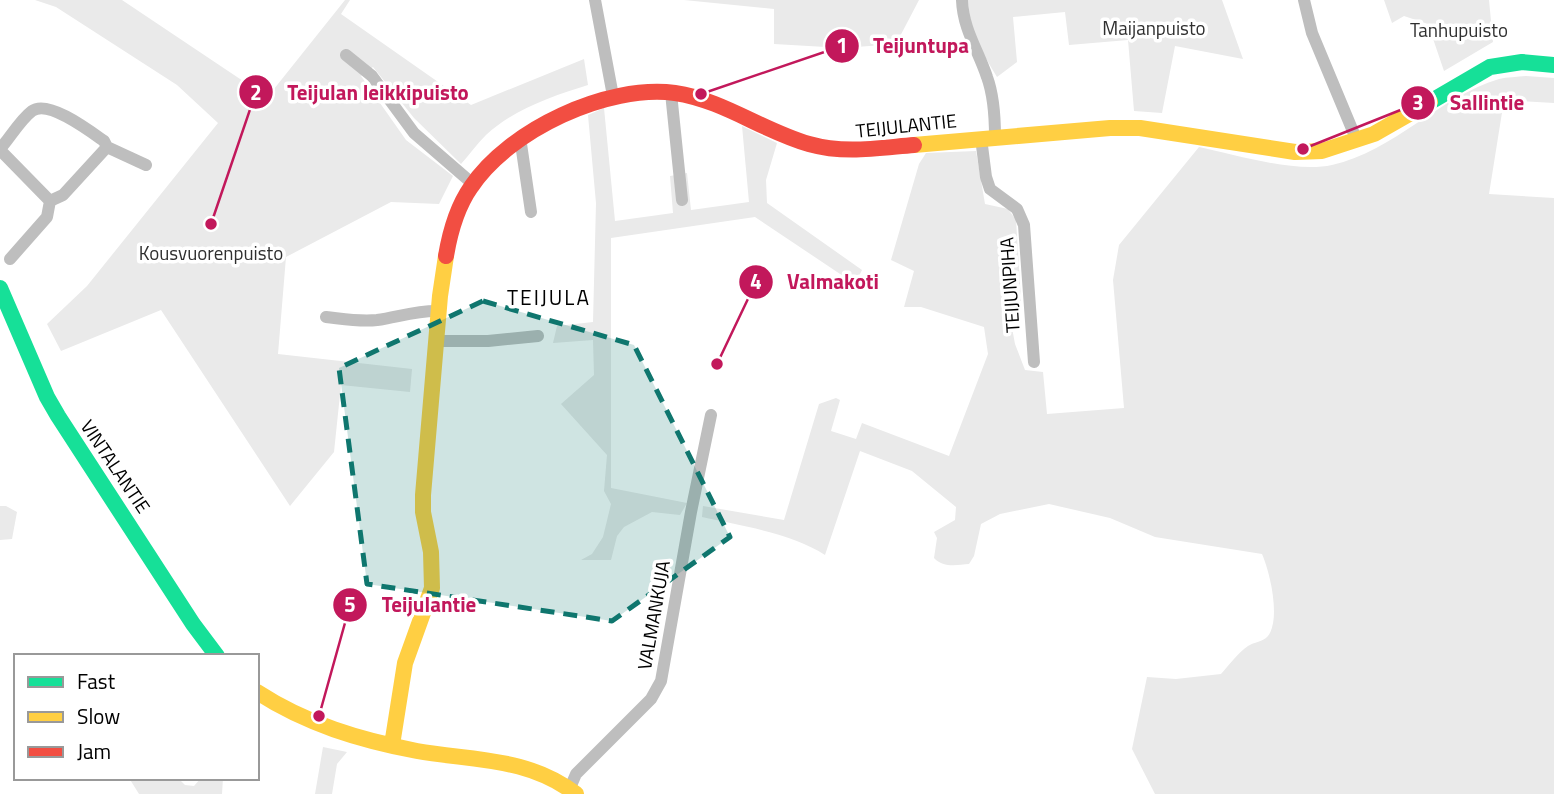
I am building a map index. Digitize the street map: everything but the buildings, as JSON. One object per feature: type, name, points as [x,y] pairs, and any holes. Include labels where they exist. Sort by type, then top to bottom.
[{"type":"street","points":[[595,0],[613,96]]},
{"type":"street","name":"TEIJUNPIHA","points":[[962,0],[967,34],[992,93],[986,177],[990,189],[1017,209],[1024,225],[1034,362]]},
{"type":"street","points":[[1304,0],[1312,33],[1357,141]]},
{"type":"street","points":[[346,55],[372,76],[414,133],[468,179]]},
{"type":"street","name":"TEIJULANTIE","points":[[392,745],[405,663],[432,588],[432,559],[423,512],[423,495],[439,311],[454,223],[468,179],[520,137],[587,104],[613,96],[671,93],[709,102],[798,141],[849,151],[1110,128],[1140,128],[1273,150],[1308,152],[1329,150],[1374,134],[1490,66],[1522,62],[1554,65]]},
{"type":"street","points":[[671,93],[682,200]]},
{"type":"street","points":[[50,201],[0,149],[32,111],[40,108],[55,111],[104,141],[107,147],[146,165]]},
{"type":"street","points":[[520,137],[531,212]]},
{"type":"street","points":[[50,201],[63,195],[107,147]]},
{"type":"street","points":[[10,259],[47,217],[50,201]]},
{"type":"street","name":"VINTALANTIE","points":[[0,288],[47,397],[61,422],[216,654]]},
{"type":"street","points":[[327,317],[358,321],[392,318],[425,310],[439,311]]},
{"type":"street","points":[[436,341],[488,341],[538,336]]},
{"type":"street","name":"VALMANKUJA","points":[[573,791],[576,774],[651,699],[661,681],[711,415]]},
{"type":"street","points":[[259,693],[290,712],[328,728],[418,751],[509,764],[542,773],[573,791]]},
{"type":"highlighted area","points":[[483,301],[634,345],[730,537],[612,621],[367,584],[339,368]]},
{"type":"green space","name":"Kousvuorenpuisto","points":[[35,0],[122,0],[252,87],[270,94],[345,0],[350,0],[341,14],[471,105],[584,59],[588,85],[548,99],[509,118],[486,135],[461,164],[414,118],[373,67],[361,76],[406,140],[453,176],[439,204],[391,202],[286,257],[278,354],[412,369],[410,392],[341,385],[334,452],[290,506],[161,310],[61,351],[47,324],[87,286],[218,123],[177,85],[56,7]]},
{"type":"green space","points":[[684,0],[919,0],[896,44],[843,48],[774,44],[774,9]]},
{"type":"green space","name":"Maijanpuisto","points":[[968,0],[1222,0],[1243,59],[1175,46],[1162,113],[1134,111],[1128,40],[1069,45],[1065,12],[1013,17],[1017,62],[997,77],[981,50]]},
{"type":"green space","name":"Tanhupuisto","points":[[1384,0],[1489,0],[1493,42],[1444,71],[1428,24],[1404,16],[1392,23]]},
{"type":"green space","points":[[1526,76],[1554,78],[1554,103],[1504,100],[1489,194],[1554,198],[1554,794],[1155,794],[1132,749],[1147,677],[1176,679],[1221,674],[1244,649],[1268,636],[1274,619],[1274,607],[1271,583],[1262,554],[1155,537],[1110,518],[1049,504],[1000,514],[981,524],[974,556],[969,564],[946,565],[934,558],[937,538],[934,532],[955,520],[956,507],[912,471],[860,451],[825,555],[782,536],[702,517],[703,506],[784,520],[819,404],[836,398],[840,400],[831,431],[856,439],[862,423],[949,456],[988,354],[984,327],[921,307],[904,307],[914,271],[891,260],[919,164],[926,153],[976,151],[985,204],[1008,209],[1016,220],[1021,300],[1010,317],[1015,344],[1025,370],[1043,372],[1047,414],[1124,408],[1113,280],[1119,245],[1199,147],[1283,165],[1332,165],[1376,148],[1477,87],[1499,79]]},
{"type":"green space","points":[[604,108],[615,221],[673,213],[670,176],[687,173],[691,210],[749,202],[742,126],[777,143],[766,180],[767,203],[862,270],[855,284],[755,217],[611,238],[611,488],[687,503],[680,515],[652,512],[624,527],[617,536],[611,560],[581,560],[592,554],[603,537],[611,504],[604,491],[607,455],[561,404],[594,375],[593,340],[553,343],[557,326],[593,322],[596,203],[588,115]]},
{"type":"green space","points":[[0,506],[17,512],[12,539],[0,540]]},
{"type":"green space","points":[[323,747],[347,752],[337,764],[332,794],[315,794]]},
{"type":"green space","points":[[130,780],[180,780],[185,785],[194,786],[199,780],[223,780],[222,794],[139,794]]},
{"type":"traffic: fast","points":[[1430,102],[1490,67],[1522,62],[1554,65]]},
{"type":"traffic: fast","points":[[0,288],[47,397],[58,416],[193,624],[216,654]]},
{"type":"traffic: slow","points":[[914,145],[1110,128],[1140,128],[1295,152],[1322,151],[1374,134],[1430,102]]},
{"type":"traffic: slow","points":[[392,745],[405,663],[432,588],[431,552],[423,512],[423,495],[440,296],[446,256]]},
{"type":"traffic: slow","points":[[259,693],[314,722],[354,736],[417,751],[500,762],[539,773],[576,794]]},
{"type":"traffic: jam","points":[[446,256],[458,211],[471,187],[488,166],[509,147],[562,115],[620,96],[648,92],[693,97],[775,132],[822,147],[861,149],[914,145]]},
{"type":"place","name":"Teijuntupa","points":[[701,94]]},
{"type":"place","name":"Sallintie","points":[[1303,149]]},
{"type":"place","name":"Teijulan leikkipuisto","points":[[211,224]]},
{"type":"place","name":"Valmakoti","points":[[717,364]]},
{"type":"place","name":"Teijulantie","points":[[319,716]]},
{"type":"district","name":"TEIJULA","points":[[549,297]]}]
